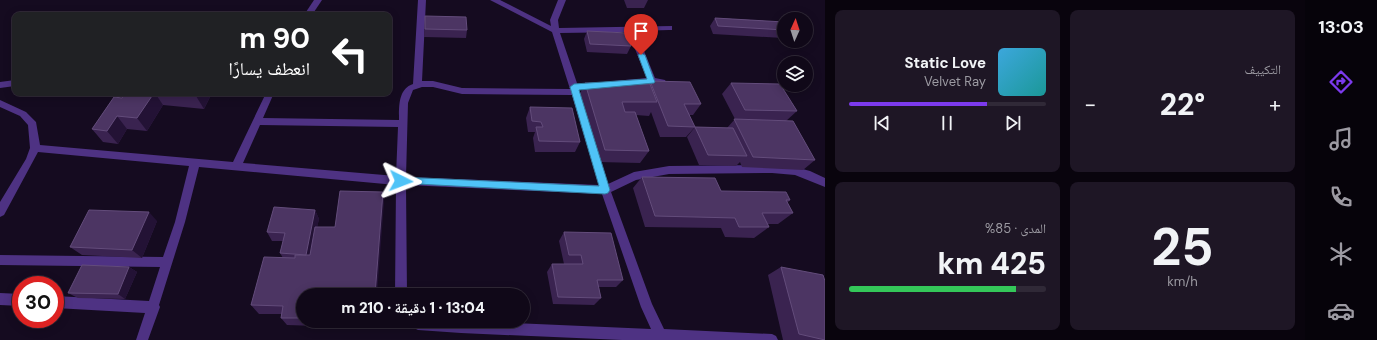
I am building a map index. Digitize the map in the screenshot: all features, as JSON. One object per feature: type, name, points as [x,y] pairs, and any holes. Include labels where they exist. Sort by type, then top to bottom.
[{"type":"street","points":[[310,12],[318,0]]},
{"type":"street","points":[[417,85],[422,0]]},
{"type":"street","points":[[494,0],[555,31],[669,28]]},
{"type":"street","points":[[562,0],[554,20],[555,31],[577,89],[605,190],[647,307],[662,337]]},
{"type":"street","points":[[631,29],[652,82]]},
{"type":"street","points":[[605,85],[652,82],[669,84]]},
{"type":"street","points":[[0,85],[12,83]]},
{"type":"street","points":[[401,288],[401,181],[403,124],[406,94],[410,88],[417,85],[433,84],[462,91],[577,89]]},
{"type":"street","points":[[236,167],[269,96]]},
{"type":"street","points":[[0,103],[22,114],[33,124],[35,148],[30,160],[0,212]]},
{"type":"street","points":[[257,121],[403,124]]},
{"type":"street","points":[[35,148],[401,181],[605,190],[634,176],[669,170],[772,169],[794,171],[806,174],[825,183]]},
{"type":"street","points":[[142,340],[154,307],[195,163]]},
{"type":"street","points":[[0,260],[167,262]]},
{"type":"street","points":[[0,299],[12,300]]},
{"type":"street","points":[[64,302],[154,307]]},
{"type":"street","points":[[481,328],[662,337],[772,340]]},
{"type":"building","points":[[425,16],[466,17],[467,30],[425,29]]},
{"type":"building","points":[[715,18],[777,22],[777,30],[718,26]]},
{"type":"building","points":[[587,31],[627,33],[631,46],[590,44]]},
{"type":"building","points":[[650,81],[690,82],[701,104],[684,104],[695,127],[668,126]]},
{"type":"building","points":[[585,83],[650,84],[657,102],[622,102],[625,112],[635,112],[649,151],[605,150]]},
{"type":"building","points":[[731,83],[777,84],[777,92],[785,92],[797,111],[745,110]]},
{"type":"building","points":[[123,96],[152,96],[137,118],[117,116],[107,131],[92,129],[114,97],[122,98]]},
{"type":"building","points":[[530,107],[572,108],[580,142],[539,141],[536,127],[543,127],[541,122],[532,121]]},
{"type":"building","points":[[734,119],[793,121],[815,160],[753,157]]},
{"type":"building","points":[[695,127],[733,128],[747,156],[708,155]]},
{"type":"building","points":[[642,177],[715,178],[721,191],[786,192],[790,200],[786,200],[793,213],[762,213],[769,227],[739,227],[735,218],[655,216]]},
{"type":"building","points":[[340,191],[383,192],[376,288],[296,288],[296,318],[281,318],[283,306],[251,305],[264,257],[295,258],[295,255],[310,255],[315,227],[335,227]]},
{"type":"building","points":[[274,207],[315,210],[306,255],[280,253],[285,233],[267,232]]},
{"type":"building","points":[[89,210],[149,212],[132,250],[70,247]]},
{"type":"building","points":[[564,232],[611,233],[623,280],[597,280],[601,298],[558,297],[552,264],[583,264],[581,255],[569,255]]},
{"type":"building","points":[[82,265],[129,267],[118,294],[68,293]]},
{"type":"building","points":[[781,267],[823,275],[825,281],[825,340],[799,334]]},
{"type":"route","points":[[401,181],[605,190],[574,87],[652,82],[641,55]]}]
